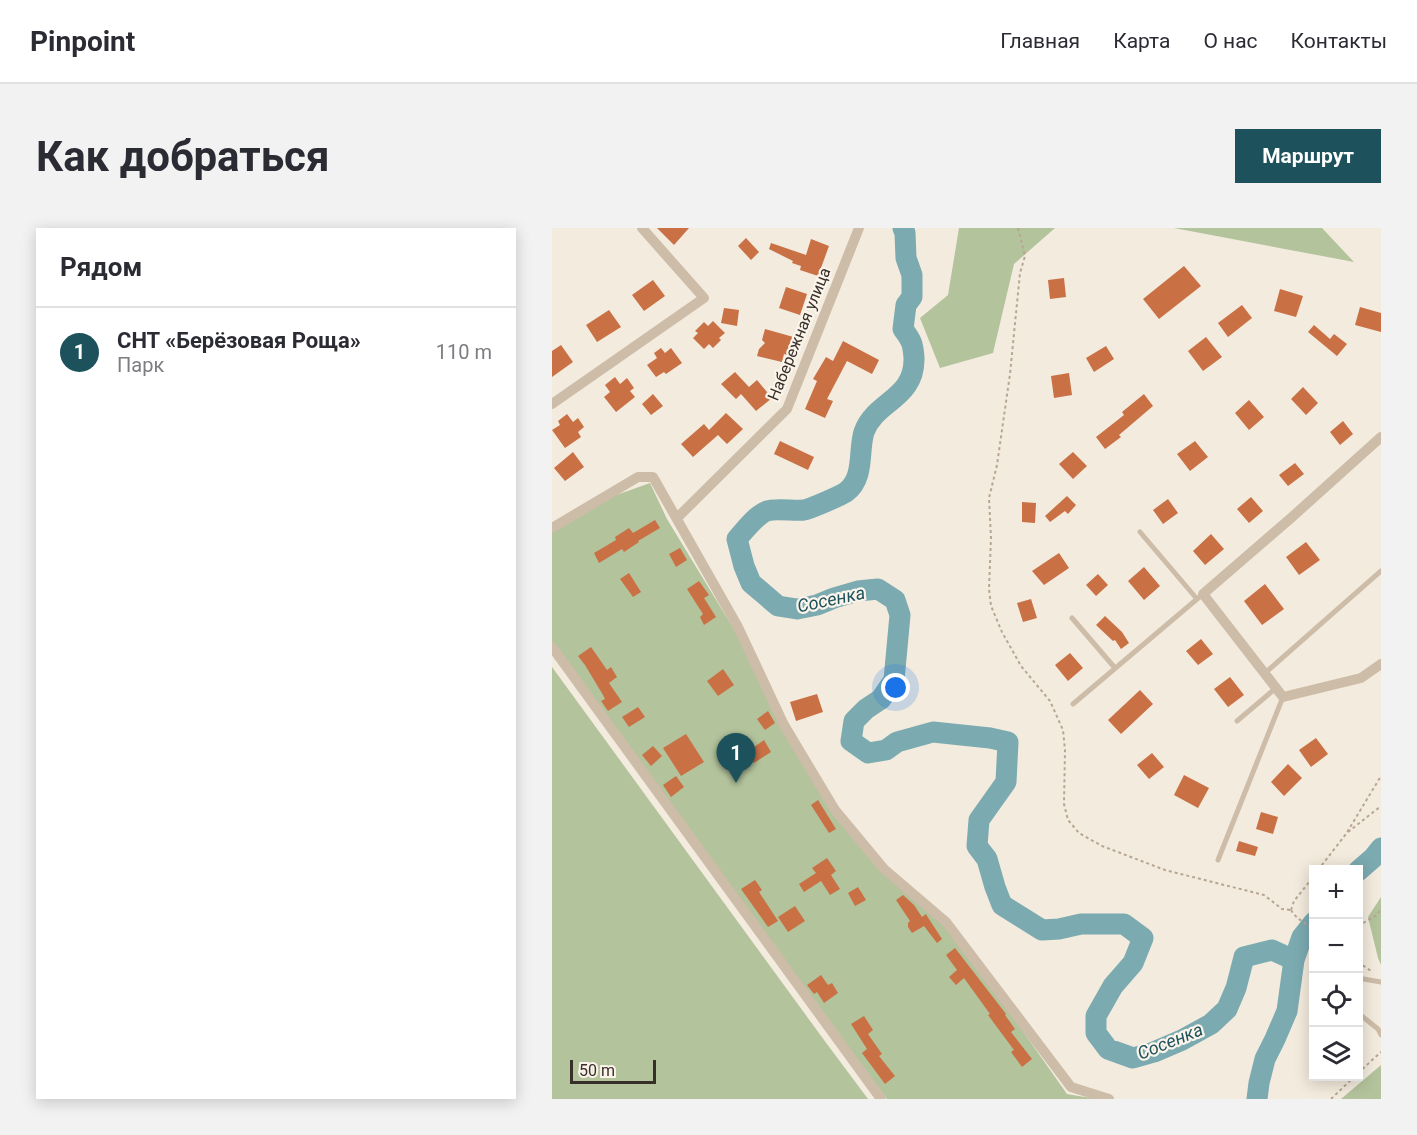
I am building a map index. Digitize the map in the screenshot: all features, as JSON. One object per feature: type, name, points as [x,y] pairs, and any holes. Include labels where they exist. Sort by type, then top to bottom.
[{"type":"street","points":[[552,404],[704,298],[642,228]]},
{"type":"street","name":"Набережная улица","points":[[676,518],[787,409],[859,228]]},
{"type":"street","points":[[1381,437],[1200,596],[1280,693],[1361,678],[1381,664]]},
{"type":"street","points":[[552,528],[638,477],[653,477],[738,627],[784,725],[835,810],[884,869],[946,922],[1071,1088],[1086,1095],[1109,1099]]},
{"type":"street","points":[[552,647],[881,1099]]},
{"type":"lane","points":[[1073,704],[1200,596],[1140,532]]},
{"type":"lane","points":[[1265,673],[1381,571]]},
{"type":"lane","points":[[1072,618],[1115,668]]},
{"type":"lane","points":[[1237,722],[1280,693]]},
{"type":"lane","points":[[1218,860],[1280,693]]},
{"type":"lane","points":[[1363,978],[1381,982]]},
{"type":"lane","points":[[1363,1016],[1378,1029],[1381,1035]]},
{"type":"path","points":[[1018,228],[1025,256],[1020,273],[1010,374],[990,498],[989,589],[991,606],[1002,632],[1021,666],[1050,701],[1063,730],[1064,804],[1068,820],[1079,832],[1102,846],[1166,870],[1264,895],[1282,909],[1291,910]]},
{"type":"path","points":[[1322,865],[1346,834],[1381,776]]},
{"type":"path","points":[[1346,834],[1381,806]]},
{"type":"path","points":[[1309,882],[1294,901],[1291,910],[1295,917],[1309,926]]},
{"type":"path","points":[[1363,924],[1377,915],[1381,909]]},
{"type":"path","points":[[1363,1069],[1381,1052]]},
{"type":"path","points":[[1331,1099],[1351,1081]]},
{"type":"green space","points":[[959,228],[1055,228],[1014,264],[993,353],[940,368],[920,318],[948,295]]},
{"type":"green space","points":[[1174,228],[1322,228],[1354,262]]},
{"type":"green space","points":[[650,483],[667,519],[857,841],[944,926],[1010,1013],[1067,1094],[1096,1099],[887,1099],[552,645],[552,530],[608,498]]},
{"type":"green space","points":[[552,667],[824,1040],[868,1099],[552,1099]]},
{"type":"green space","points":[[1381,897],[1381,965],[1368,917]]},
{"type":"green space","points":[[1381,1065],[1381,1099],[1341,1099],[1363,1081]]},
{"type":"building","points":[[657,228],[689,228],[674,245]]},
{"type":"building","points":[[746,238],[759,252],[751,260],[738,246]]},
{"type":"building","points":[[811,239],[829,246],[818,276],[800,270],[801,266],[769,249],[771,243],[806,255]]},
{"type":"building","points":[[1184,266],[1201,286],[1159,319],[1143,299]]},
{"type":"building","points":[[1064,278],[1066,297],[1050,299],[1048,280]]},
{"type":"building","points":[[653,280],[665,296],[644,311],[632,295]]},
{"type":"building","points":[[786,287],[807,294],[800,315],[779,308]]},
{"type":"building","points":[[1280,289],[1303,296],[1296,317],[1274,311]]},
{"type":"building","points":[[1242,305],[1252,318],[1228,337],[1218,323]]},
{"type":"building","points":[[1360,307],[1381,313],[1381,332],[1355,325]]},
{"type":"building","points":[[724,308],[739,310],[737,326],[721,323]]},
{"type":"building","points":[[609,310],[621,327],[597,342],[586,325]]},
{"type":"building","points":[[713,321],[725,333],[713,348],[709,344],[704,349],[693,338],[698,333],[695,331],[704,322],[708,326]]},
{"type":"building","points":[[1314,325],[1330,339],[1334,334],[1347,344],[1337,356],[1308,332]]},
{"type":"building","points":[[765,329],[797,338],[791,356],[784,354],[782,362],[757,356],[759,349],[765,343],[762,340]]},
{"type":"building","points":[[1206,337],[1222,357],[1203,371],[1188,351]]},
{"type":"building","points":[[843,341],[879,360],[872,374],[847,361],[827,399],[833,401],[825,418],[805,409],[817,381],[813,379],[826,357],[833,361]]},
{"type":"building","points":[[561,345],[573,362],[552,377],[552,351]]},
{"type":"building","points":[[1106,346],[1114,359],[1094,372],[1086,358]]},
{"type":"building","points":[[661,348],[665,353],[671,348],[682,363],[666,374],[664,372],[656,377],[647,365],[657,358],[654,353]]},
{"type":"building","points":[[735,372],[749,387],[757,380],[772,398],[756,411],[741,394],[736,399],[721,384]]},
{"type":"building","points":[[1069,373],[1072,395],[1054,398],[1051,376]]},
{"type":"building","points":[[615,377],[620,384],[627,378],[634,388],[630,391],[635,397],[616,412],[604,397],[610,392],[605,385]]},
{"type":"building","points":[[1303,387],[1318,403],[1306,415],[1291,399]]},
{"type":"building","points":[[653,394],[663,406],[651,415],[642,404]]},
{"type":"building","points":[[1144,394],[1153,406],[1105,449],[1096,437],[1124,415],[1122,412]]},
{"type":"building","points":[[1249,400],[1264,417],[1249,430],[1235,413]]},
{"type":"building","points":[[726,413],[743,429],[727,444],[718,435],[693,457],[681,444],[704,424],[709,430]]},
{"type":"building","points":[[567,414],[573,422],[578,418],[584,427],[578,432],[581,437],[565,448],[552,430],[560,425],[558,421]]},
{"type":"building","points":[[1343,421],[1353,434],[1340,445],[1330,432]]},
{"type":"building","points":[[780,441],[814,457],[808,470],[774,454]]},
{"type":"building","points":[[1195,441],[1208,457],[1190,471],[1177,454]]},
{"type":"building","points":[[573,452],[584,467],[565,481],[554,468]]},
{"type":"building","points":[[1073,452],[1087,466],[1073,479],[1059,464]]},
{"type":"building","points":[[1295,463],[1304,474],[1288,486],[1279,475]]},
{"type":"building","points":[[1067,496],[1076,505],[1068,514],[1065,511],[1050,522],[1045,516]]},
{"type":"building","points":[[1251,497],[1263,511],[1249,523],[1237,509]]},
{"type":"building","points":[[1168,499],[1178,513],[1163,524],[1153,510]]},
{"type":"building","points":[[1022,502],[1036,503],[1035,523],[1022,522]]},
{"type":"building","points":[[655,520],[660,528],[624,552],[622,549],[599,563],[594,553],[616,540],[615,537],[629,528],[633,533]]},
{"type":"building","points":[[1211,534],[1224,549],[1205,565],[1193,551]]},
{"type":"building","points":[[1306,542],[1320,560],[1299,575],[1286,557]]},
{"type":"building","points":[[680,548],[687,560],[676,567],[669,554]]},
{"type":"building","points":[[1059,553],[1069,568],[1044,585],[1032,571]]},
{"type":"building","points":[[1144,567],[1160,586],[1144,600],[1128,581]]},
{"type":"building","points":[[629,573],[641,592],[633,597],[620,579]]},
{"type":"building","points":[[1098,574],[1108,585],[1096,596],[1086,585]]},
{"type":"building","points":[[699,581],[709,595],[704,598],[716,617],[704,625],[700,617],[703,614],[687,589]]},
{"type":"building","points":[[1265,584],[1284,609],[1262,625],[1244,601]]},
{"type":"building","points":[[1031,599],[1037,618],[1023,622],[1017,603]]},
{"type":"building","points":[[1105,616],[1122,632],[1129,643],[1121,649],[1115,640],[1113,641],[1096,625]]},
{"type":"building","points":[[1201,639],[1213,654],[1198,665],[1186,651]]},
{"type":"building","points":[[591,647],[607,670],[611,667],[617,677],[609,683],[622,702],[608,711],[601,701],[605,699],[603,695],[578,656]]},
{"type":"building","points":[[1070,653],[1083,668],[1068,681],[1055,665]]},
{"type":"building","points":[[723,669],[734,685],[718,696],[707,681]]},
{"type":"building","points":[[1230,677],[1244,695],[1228,707],[1214,689]]},
{"type":"building","points":[[1140,690],[1153,704],[1121,734],[1108,720]]},
{"type":"building","points":[[817,694],[823,712],[796,721],[790,702]]},
{"type":"building","points":[[638,707],[645,717],[629,727],[622,717]]},
{"type":"building","points":[[768,711],[775,723],[765,730],[757,719]]},
{"type":"building","points":[[686,734],[704,762],[681,776],[663,748]]},
{"type":"building","points":[[1316,738],[1328,754],[1311,767],[1299,750]]},
{"type":"building","points":[[764,740],[771,752],[754,763],[747,752]]},
{"type":"building","points":[[653,746],[662,756],[651,766],[642,755]]},
{"type":"building","points":[[1152,753],[1164,767],[1149,779],[1137,765]]},
{"type":"building","points":[[1288,764],[1302,778],[1284,796],[1271,782]]},
{"type":"building","points":[[1184,775],[1209,788],[1198,808],[1174,795]]},
{"type":"building","points":[[676,776],[684,787],[671,797],[663,785]]},
{"type":"building","points":[[818,800],[836,829],[829,833],[811,805]]},
{"type":"building","points":[[1261,812],[1278,817],[1273,834],[1256,829]]},
{"type":"building","points":[[1239,841],[1258,847],[1255,856],[1236,851]]},
{"type":"building","points":[[827,858],[836,871],[831,875],[840,889],[830,895],[821,881],[804,892],[799,884],[816,873],[812,868]]},
{"type":"building","points":[[755,880],[762,890],[759,892],[778,921],[768,927],[741,889]]},
{"type":"building","points":[[858,887],[866,900],[855,906],[848,893]]},
{"type":"building","points":[[903,895],[922,917],[926,914],[942,939],[937,943],[924,926],[912,933],[908,927],[910,921],[896,900]]},
{"type":"building","points":[[795,906],[805,921],[788,932],[778,917]]},
{"type":"building","points":[[955,948],[1006,1014],[1015,1029],[1011,1032],[1032,1059],[1022,1067],[1011,1052],[1014,1050],[964,978],[956,985],[949,977],[957,970],[946,955]]},
{"type":"building","points":[[821,975],[828,985],[832,983],[838,993],[824,1003],[817,992],[814,994],[807,985]]},
{"type":"building","points":[[864,1016],[873,1030],[868,1034],[882,1054],[879,1056],[895,1076],[885,1084],[862,1053],[867,1049],[851,1024]]},
{"type":"waterway","name":"Сосенка","points":[[903,228],[906,258],[912,275],[912,297],[906,305],[903,329],[912,343],[913,372],[902,391],[869,422],[862,439],[860,464],[852,486],[843,494],[807,509],[770,510],[763,513],[737,539],[744,566],[751,583],[778,606],[797,609],[817,605],[858,591],[878,589],[895,600],[900,615],[894,680],[881,699],[854,721],[851,741],[868,753],[886,750],[897,742],[933,732],[1008,742],[1006,782],[979,820],[977,846],[987,859],[1002,905],[1042,930],[1081,924],[1124,924],[1143,938],[1133,963],[1113,986],[1096,1016],[1096,1033],[1108,1049],[1133,1058],[1182,1040],[1211,1024],[1227,1009],[1236,988],[1244,957],[1272,950],[1294,960],[1287,1011],[1265,1059],[1257,1099]]},
{"type":"waterway","points":[[1363,867],[1381,848]]},
{"type":"waterway","points":[[1294,960],[1302,937],[1309,928]]},
{"type":"place","name":"СНТ «Берёзовая Роща»","points":[[736,783]]}]
